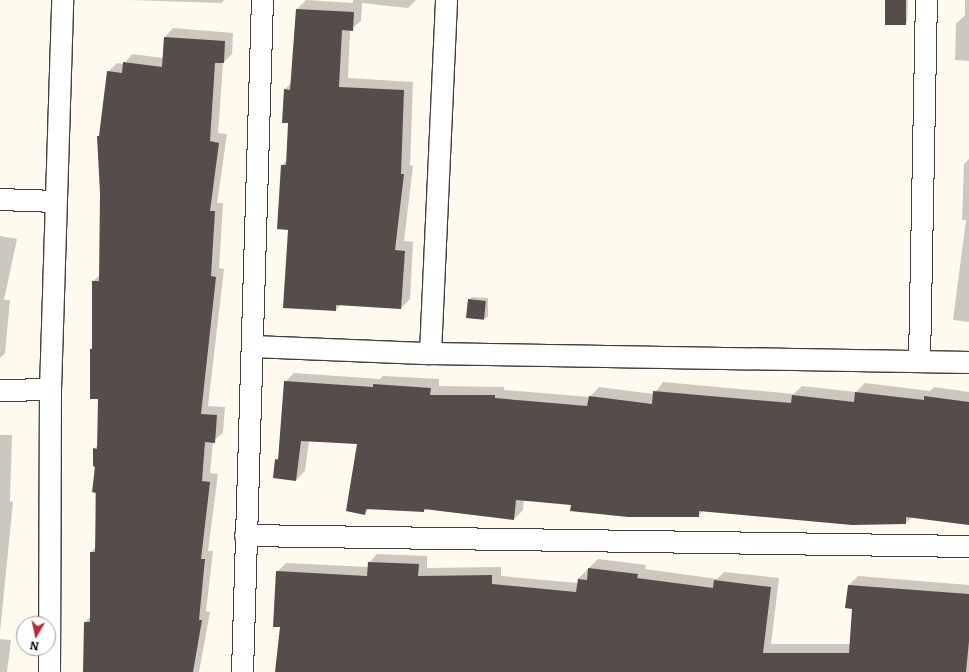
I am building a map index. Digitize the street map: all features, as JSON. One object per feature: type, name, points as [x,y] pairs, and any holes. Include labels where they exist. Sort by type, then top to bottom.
[{"type":"street","points":[[49,672],[50,389],[54,201],[62,0]]},
{"type":"street","points":[[242,672],[262,0]]},
{"type":"street","points":[[430,353],[446,0]]},
{"type":"street","points":[[919,361],[926,0]]},
{"type":"street","points":[[0,199],[54,201]]},
{"type":"street","points":[[252,346],[430,353],[969,362]]},
{"type":"street","points":[[0,390],[50,389]]},
{"type":"street","points":[[245,535],[969,546]]},
{"type":"building","points":[[885,0],[906,0],[906,25],[885,25]]},
{"type":"building","points":[[296,9],[354,12],[353,31],[342,30],[339,87],[404,90],[401,174],[404,174],[395,250],[405,251],[401,309],[336,305],[336,311],[283,308],[288,230],[277,229],[281,165],[286,165],[288,123],[282,123],[284,89],[290,90]]},
{"type":"building","points":[[164,37],[225,41],[224,63],[215,63],[210,141],[219,143],[210,211],[215,211],[211,276],[216,277],[201,414],[217,415],[215,443],[205,442],[202,481],[210,482],[201,559],[205,559],[199,620],[202,620],[193,672],[83,672],[84,622],[90,622],[90,552],[95,552],[96,493],[92,492],[95,467],[93,466],[93,448],[97,449],[98,399],[90,399],[90,349],[92,349],[92,281],[99,281],[100,193],[97,136],[99,136],[107,71],[122,73],[123,62],[162,67]]},
{"type":"building","points":[[468,299],[486,301],[484,320],[466,318]]},
{"type":"building","points":[[284,381],[373,387],[373,384],[431,388],[430,395],[495,395],[495,398],[587,406],[589,396],[652,404],[653,391],[791,403],[792,395],[854,402],[855,392],[924,400],[924,396],[969,402],[969,525],[906,517],[906,524],[852,525],[699,511],[699,517],[628,517],[570,511],[571,505],[516,500],[514,520],[424,509],[424,512],[366,509],[365,515],[346,511],[357,444],[301,441],[296,481],[273,478],[275,459],[278,460]]},
{"type":"building","points":[[368,562],[419,564],[418,576],[492,575],[492,584],[576,592],[578,579],[587,580],[588,568],[638,574],[637,578],[713,588],[714,580],[771,587],[763,653],[849,653],[852,609],[845,608],[848,585],[969,594],[969,641],[966,672],[275,672],[280,627],[273,627],[276,571],[367,576]]}]
